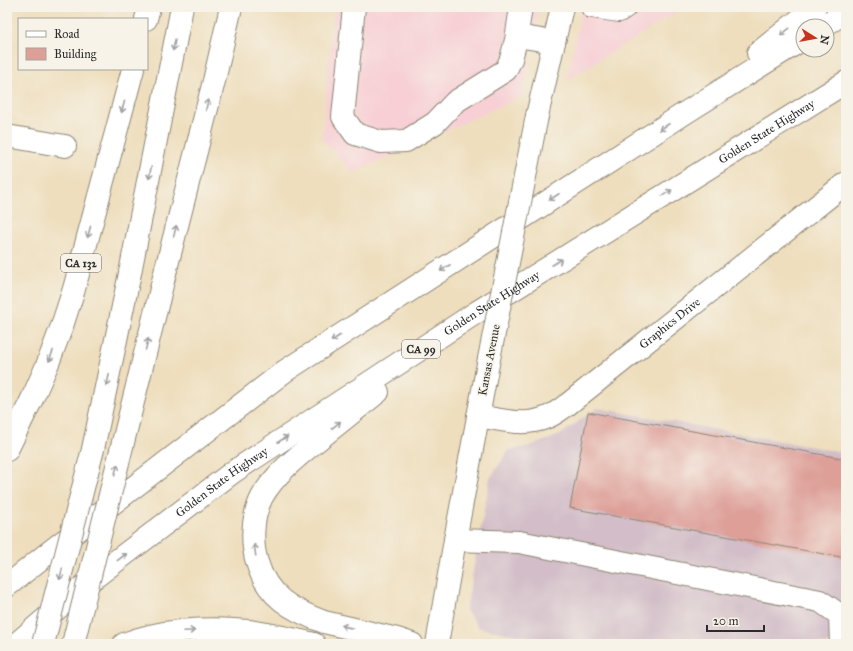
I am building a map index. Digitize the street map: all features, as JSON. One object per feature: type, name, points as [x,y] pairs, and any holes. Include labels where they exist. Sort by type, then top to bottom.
[{"type":"main road","points":[[146,18],[149,7]]},
{"type":"main road","points":[[43,644],[94,442],[130,273],[182,7]]},
{"type":"main road","points":[[73,644],[214,81],[231,7]]},
{"type":"main road","points":[[354,7],[343,117],[356,134],[381,142],[406,141],[435,123],[455,102],[506,70],[511,59],[517,36],[521,7]]},
{"type":"main road","name":"Kansas Avenue","points":[[437,644],[486,374],[537,116],[562,7]]},
{"type":"main road","points":[[592,7],[619,11],[625,7]]},
{"type":"main road","points":[[685,113],[815,7]]},
{"type":"main road","points":[[835,19],[846,12]]},
{"type":"main road","points":[[517,36],[554,42]]},
{"type":"main road","points":[[7,586],[285,371],[685,113],[795,44]]},
{"type":"main road","name":"CA 132","points":[[7,450],[48,363],[62,326],[74,289],[133,70]]},
{"type":"main road","name":"Golden State Highway","points":[[16,644],[86,584],[233,472],[477,312],[846,82]]},
{"type":"main road","points":[[7,136],[65,146]]},
{"type":"main road","name":"Graphics Drive","points":[[478,416],[520,423],[535,422],[550,416],[566,405],[846,183]]},
{"type":"main road","points":[[412,644],[324,622],[288,605],[279,598],[267,585],[260,574],[254,542],[255,519],[262,497],[279,475],[303,452],[477,312]]},
{"type":"main road","points":[[455,540],[519,542],[820,601],[840,615],[841,644]]},
{"type":"main road","points":[[124,644],[147,637],[180,631],[225,630],[249,632],[314,644]]},
{"type":"shaded area","points":[[334,7],[540,7],[522,96],[353,173],[322,139]]},
{"type":"shaded area","points":[[582,7],[685,7],[567,80]]},
{"type":"shaded area","points":[[597,408],[846,453],[846,644],[568,644],[479,628],[466,610],[490,478],[509,450],[531,446],[560,435]]},
{"type":"building","points":[[588,412],[846,459],[846,558],[570,508]]}]
